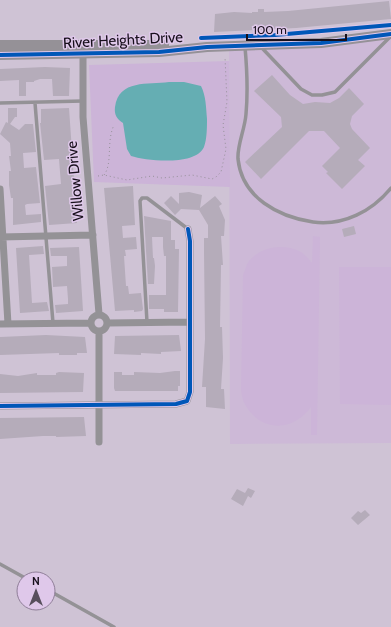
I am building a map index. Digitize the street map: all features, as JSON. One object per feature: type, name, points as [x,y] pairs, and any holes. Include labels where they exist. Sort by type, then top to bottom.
[{"type":"street","name":"River Heights Drive","points":[[0,55],[83,50],[260,46],[321,43],[391,35]]},
{"type":"street","name":"River Heights Drive","points":[[0,46],[83,50]]},
{"type":"street","name":"Willow Drive","points":[[83,50],[83,101],[86,161],[99,314]]},
{"type":"street","points":[[0,191],[3,280],[8,324]]},
{"type":"street","points":[[0,406],[176,404],[187,401],[190,392],[190,241],[188,229]]},
{"type":"street","points":[[1,237],[93,236]]},
{"type":"street","points":[[90,323],[94,316],[99,314],[106,318],[108,323]]},
{"type":"street","points":[[108,323],[190,322]]},
{"type":"street","points":[[90,323],[93,329],[99,331],[106,328],[108,323]]},
{"type":"street","points":[[0,324],[90,323]]},
{"type":"street","points":[[99,331],[99,442]]},
{"type":"lane","points":[[260,46],[301,89],[312,95],[322,95],[335,92],[391,35]]},
{"type":"lane","points":[[245,46],[246,115],[238,158],[241,173],[250,189],[265,205],[281,215],[299,220],[318,222],[334,221],[351,218],[370,209],[391,188]]},
{"type":"lane","points":[[0,103],[83,101]]},
{"type":"lane","points":[[36,103],[53,323]]},
{"type":"lane","points":[[147,322],[140,201],[142,198],[147,198],[188,229]]},
{"type":"lane","points":[[0,564],[16,573]]},
{"type":"lane","points":[[56,594],[114,627]]},
{"type":"path","points":[[98,176],[104,175],[127,180],[152,176],[162,178],[192,175],[212,179],[216,177],[221,172],[226,142],[223,125],[227,102],[224,57]]},
{"type":"path","points":[[104,175],[109,162],[109,135],[114,125]]},
{"type":"shaded area","points":[[391,34],[391,443],[230,444],[229,47]]},
{"type":"shaded area","points":[[229,61],[230,187],[94,182],[89,65]]},
{"type":"shaded area","points":[[184,82],[201,86],[205,98],[207,119],[204,147],[199,153],[182,160],[159,160],[131,156],[127,149],[123,123],[115,112],[118,98],[122,92],[136,85]]},
{"type":"shaded area","points":[[313,236],[320,237],[317,435],[311,435],[311,407],[296,421],[278,426],[269,425],[253,415],[244,403],[241,391],[243,275],[247,264],[260,252],[267,249],[281,247],[295,249],[301,252],[312,263]]},
{"type":"shaded area","points":[[339,267],[391,267],[391,405],[340,404]]},
{"type":"building","points":[[389,1],[391,19],[296,28],[214,32],[215,14],[234,12],[252,13],[258,12],[258,9],[264,9],[264,12],[288,11]]},
{"type":"building","points":[[45,67],[70,68],[69,96],[53,96],[52,79],[40,79],[34,82],[26,82],[26,96],[19,96],[19,80],[0,81],[0,69]]},
{"type":"building","points":[[272,75],[290,95],[303,104],[315,102],[330,103],[339,98],[349,88],[364,104],[352,116],[350,124],[352,129],[370,148],[358,160],[365,166],[342,189],[326,173],[328,172],[322,166],[340,148],[324,131],[309,131],[261,179],[245,162],[282,127],[281,117],[254,91]]},
{"type":"building","points":[[8,108],[17,108],[17,117],[15,117],[10,124],[19,130],[25,124],[33,124],[36,152],[23,153],[24,168],[36,167],[40,203],[25,205],[26,215],[41,214],[41,222],[13,225],[13,198],[11,198],[9,185],[9,171],[11,171],[9,156],[11,156],[10,143],[0,134],[6,122],[8,123]]},
{"type":"building","points":[[69,108],[77,223],[49,225],[45,186],[61,184],[59,159],[44,160],[40,123],[41,109]]},
{"type":"building","points":[[133,186],[135,225],[122,226],[123,238],[136,237],[137,249],[125,250],[126,286],[128,286],[129,294],[141,293],[143,309],[142,311],[134,312],[134,310],[115,311],[104,188]]},
{"type":"building","points":[[189,192],[202,195],[200,208],[215,196],[222,204],[219,206],[225,220],[224,236],[221,236],[223,265],[221,265],[220,327],[222,327],[223,358],[221,389],[224,389],[225,409],[206,407],[206,387],[202,387],[205,339],[204,238],[208,238],[208,225],[199,210],[181,209],[175,215],[164,203],[171,196],[179,204],[179,193]]},
{"type":"building","points":[[144,216],[171,221],[171,240],[175,240],[175,249],[179,249],[178,312],[164,312],[164,309],[149,309],[149,295],[166,295],[166,256],[164,256],[163,237],[152,237],[155,266],[154,284],[148,284]]},
{"type":"building","points":[[354,226],[356,234],[344,237],[342,229]]},
{"type":"building","points":[[43,246],[44,254],[29,255],[32,303],[47,302],[49,311],[20,313],[16,248]]},
{"type":"building","points":[[79,247],[83,311],[56,313],[55,305],[68,304],[67,286],[53,287],[52,267],[67,266],[67,256],[51,256],[50,248]]},
{"type":"building","points":[[46,335],[85,337],[87,353],[77,353],[77,355],[59,355],[59,353],[0,355],[0,337]]},
{"type":"building","points":[[179,335],[181,351],[161,352],[161,354],[141,353],[141,355],[114,354],[115,336]]},
{"type":"building","points":[[180,371],[180,386],[178,386],[178,391],[115,391],[114,388],[114,372],[122,372],[122,375],[134,375],[134,372],[160,373]]},
{"type":"building","points":[[37,373],[37,375],[56,375],[56,373],[84,373],[83,392],[0,393],[0,374],[18,376]]},
{"type":"building","points":[[84,417],[86,436],[43,436],[0,439],[0,418]]},
{"type":"building","points":[[248,488],[255,491],[251,498],[248,496],[243,506],[231,499],[237,489],[245,493]]},
{"type":"building","points":[[365,510],[370,515],[358,525],[351,518],[358,511],[361,513]]},
{"type":"cycle path","points":[[201,38],[275,35],[391,25]]},
{"type":"cycle path","points":[[0,55],[159,52],[207,47],[321,43],[391,34]]},
{"type":"cycle path","points":[[0,406],[176,404],[187,401],[190,392],[190,241],[188,229]]}]
